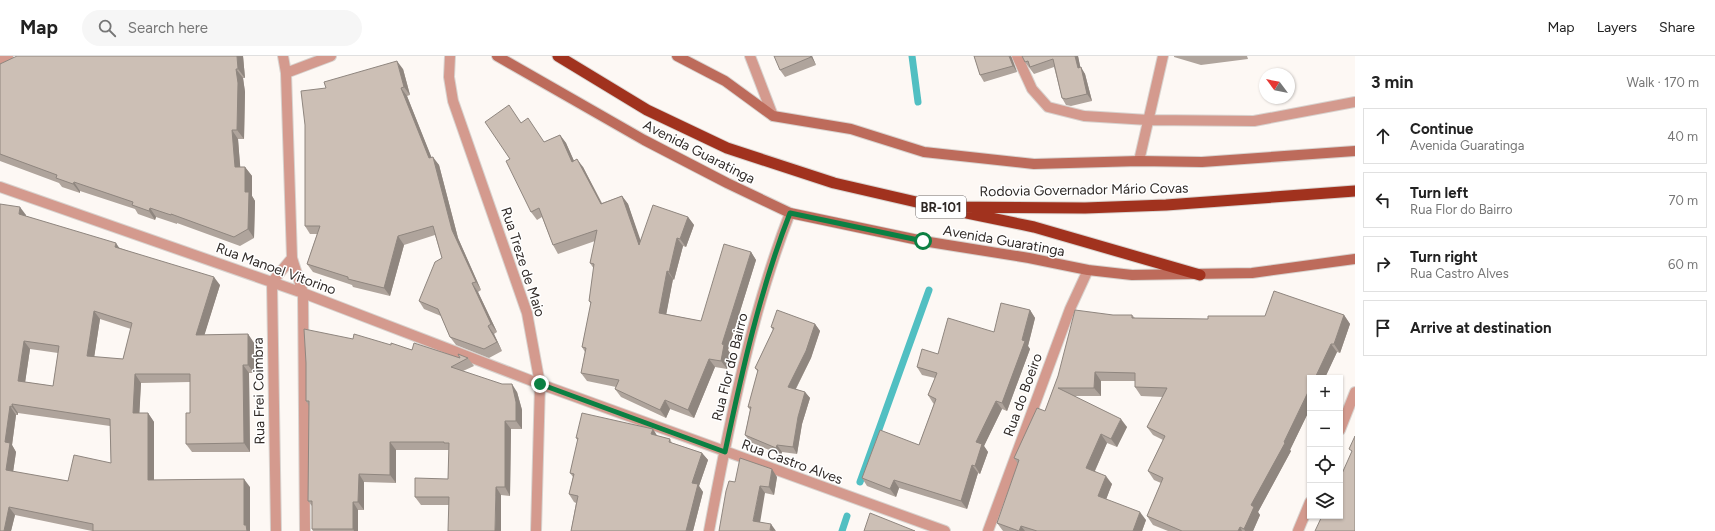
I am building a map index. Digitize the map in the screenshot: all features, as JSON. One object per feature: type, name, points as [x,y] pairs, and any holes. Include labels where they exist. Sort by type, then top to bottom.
[{"type":"highway","name":"Rodovia Governador Mário Covas","points":[[558,56],[647,110],[727,148],[834,183],[938,207],[1085,208],[1166,206],[1355,191]]},
{"type":"highway","points":[[938,207],[1034,227],[1200,275]]},
{"type":"main road","name":"Avenida Guaratinga","points":[[497,56],[644,140],[728,184],[790,213],[923,241],[1029,258],[1088,270],[1132,275],[1252,273],[1355,259]]},
{"type":"main road","points":[[677,56],[726,81],[773,116],[851,129],[924,152],[1034,164],[1139,161],[1202,162],[1355,151]]},
{"type":"street","points":[[0,60],[8,56]]},
{"type":"street","points":[[282,56],[286,72],[292,258],[303,293],[304,531]]},
{"type":"street","points":[[286,72],[331,56]]},
{"type":"street","name":"Rua Treze de Maio","points":[[450,56],[449,77],[453,101],[527,313],[540,384],[536,531]]},
{"type":"street","points":[[750,56],[773,116]]},
{"type":"street","points":[[1017,56],[1032,89],[1048,107],[1084,116],[1148,120],[1254,121],[1355,102]]},
{"type":"street","points":[[1139,161],[1163,56]]},
{"type":"street","name":"Rua Manoel Vitorino","points":[[0,188],[303,293],[540,384]]},
{"type":"street","name":"Rua Flor do Bairro","points":[[708,531],[756,320],[779,242],[790,213]]},
{"type":"street","points":[[272,282],[292,258]]},
{"type":"street","name":"Rua do Boeiro","points":[[988,531],[1070,309],[1088,270]]},
{"type":"street","name":"Rua Frei Coimbra","points":[[272,282],[276,531]]},
{"type":"street","name":"Rua Castro Alves","points":[[540,384],[946,531]]},
{"type":"street","points":[[1343,422],[1355,392]]},
{"type":"street","points":[[1298,531],[1307,509]]},
{"type":"building","points":[[17,56],[237,56],[237,130],[232,130],[235,167],[245,167],[245,192],[249,192],[248,229],[234,237],[171,214],[150,208],[149,211],[132,205],[133,202],[74,182],[73,184],[56,178],[57,175],[0,154],[0,64]]},
{"type":"building","points":[[774,56],[810,56],[811,57],[780,70]]},
{"type":"building","points":[[974,56],[1009,56],[1013,66],[980,75]]},
{"type":"building","points":[[1022,56],[1075,56],[1078,68],[1081,67],[1087,94],[1066,99],[1062,98],[1053,59],[1030,67],[1028,61],[1025,62]]},
{"type":"building","points":[[397,61],[404,87],[401,88],[429,158],[433,157],[452,230],[476,282],[472,283],[491,324],[488,326],[497,342],[484,349],[450,337],[438,309],[419,301],[435,262],[442,258],[433,226],[398,236],[384,288],[348,279],[348,277],[307,264],[320,226],[305,226],[305,125],[301,91],[326,88],[324,82]]},
{"type":"building","points":[[509,105],[521,123],[528,118],[544,142],[560,135],[572,162],[577,159],[601,204],[622,196],[639,245],[653,205],[688,217],[680,239],[677,238],[669,272],[667,271],[659,313],[701,321],[724,244],[751,252],[722,344],[724,345],[721,361],[709,359],[688,410],[665,400],[660,410],[615,389],[619,380],[581,373],[586,348],[582,347],[591,302],[589,301],[594,264],[590,263],[597,230],[553,245],[539,208],[531,212],[506,161],[510,159],[485,122]]},
{"type":"building","points":[[0,204],[20,207],[19,214],[116,243],[115,247],[214,277],[196,335],[248,334],[248,365],[243,365],[244,443],[186,444],[186,413],[190,413],[190,374],[135,374],[133,413],[148,413],[148,480],[244,479],[244,525],[246,525],[247,531],[93,531],[93,524],[9,507],[4,531],[0,531]],"holes":[[[94,311],[132,323],[123,359],[87,356]],[[24,341],[59,346],[53,386],[18,381]],[[12,404],[110,419],[111,463],[74,455],[68,481],[6,470],[10,443],[5,442],[10,406],[12,407]]]},
{"type":"building","points":[[1274,291],[1344,315],[1334,344],[1331,344],[1316,375],[1307,375],[1307,394],[1284,442],[1285,443],[1251,505],[1254,507],[1244,529],[1240,527],[1238,531],[1182,531],[1147,516],[1163,478],[1148,471],[1165,436],[1147,427],[1167,388],[1135,387],[1135,373],[1095,372],[1094,388],[1058,388],[1121,419],[1111,439],[1101,434],[1086,468],[1106,476],[1098,496],[1140,512],[1133,531],[1037,531],[1021,526],[1019,531],[997,523],[1019,460],[1014,458],[1037,408],[1045,411],[1058,376],[1075,310],[1113,315],[1132,315],[1132,318],[1208,319],[1208,316],[1265,316]]},
{"type":"building","points":[[1001,303],[1030,310],[1022,340],[1025,341],[1002,403],[996,401],[976,442],[982,444],[975,466],[972,465],[961,501],[894,480],[890,489],[862,478],[880,430],[919,445],[936,399],[928,395],[937,373],[917,367],[922,349],[938,354],[948,318],[994,332]]},
{"type":"building","points":[[777,310],[815,324],[806,351],[788,387],[805,392],[798,417],[793,447],[777,445],[776,448],[745,435],[751,407],[748,407],[758,370],[755,368],[774,328],[771,327]]},
{"type":"building","points":[[304,329],[353,339],[354,334],[412,350],[414,343],[460,358],[458,354],[468,358],[451,367],[502,384],[512,384],[516,402],[516,421],[505,421],[505,487],[496,487],[495,531],[448,531],[449,497],[415,497],[415,478],[448,479],[449,443],[444,442],[390,442],[390,475],[359,474],[358,502],[353,502],[353,529],[312,529],[312,501],[308,501],[309,401],[306,401]]},
{"type":"building","points":[[582,413],[653,429],[651,434],[670,439],[669,442],[702,453],[692,483],[698,484],[686,531],[571,531],[578,496],[569,494],[574,474],[570,473]]},
{"type":"building","points":[[1355,436],[1355,531],[1315,531],[1321,519],[1343,519],[1343,471],[1352,451],[1349,449]]},
{"type":"building","points":[[740,458],[772,469],[769,487],[760,486],[753,521],[771,524],[770,530],[775,531],[719,531],[726,491],[729,481],[735,482]]},
{"type":"building","points":[[870,513],[915,531],[864,531]]},
{"type":"waterway","points":[[912,56],[918,102]]},
{"type":"waterway","points":[[860,482],[929,290]]},
{"type":"waterway","points":[[842,531],[847,516]]},
{"type":"route","points":[[540,384],[725,452],[756,320],[779,242],[790,213],[923,241]]}]
